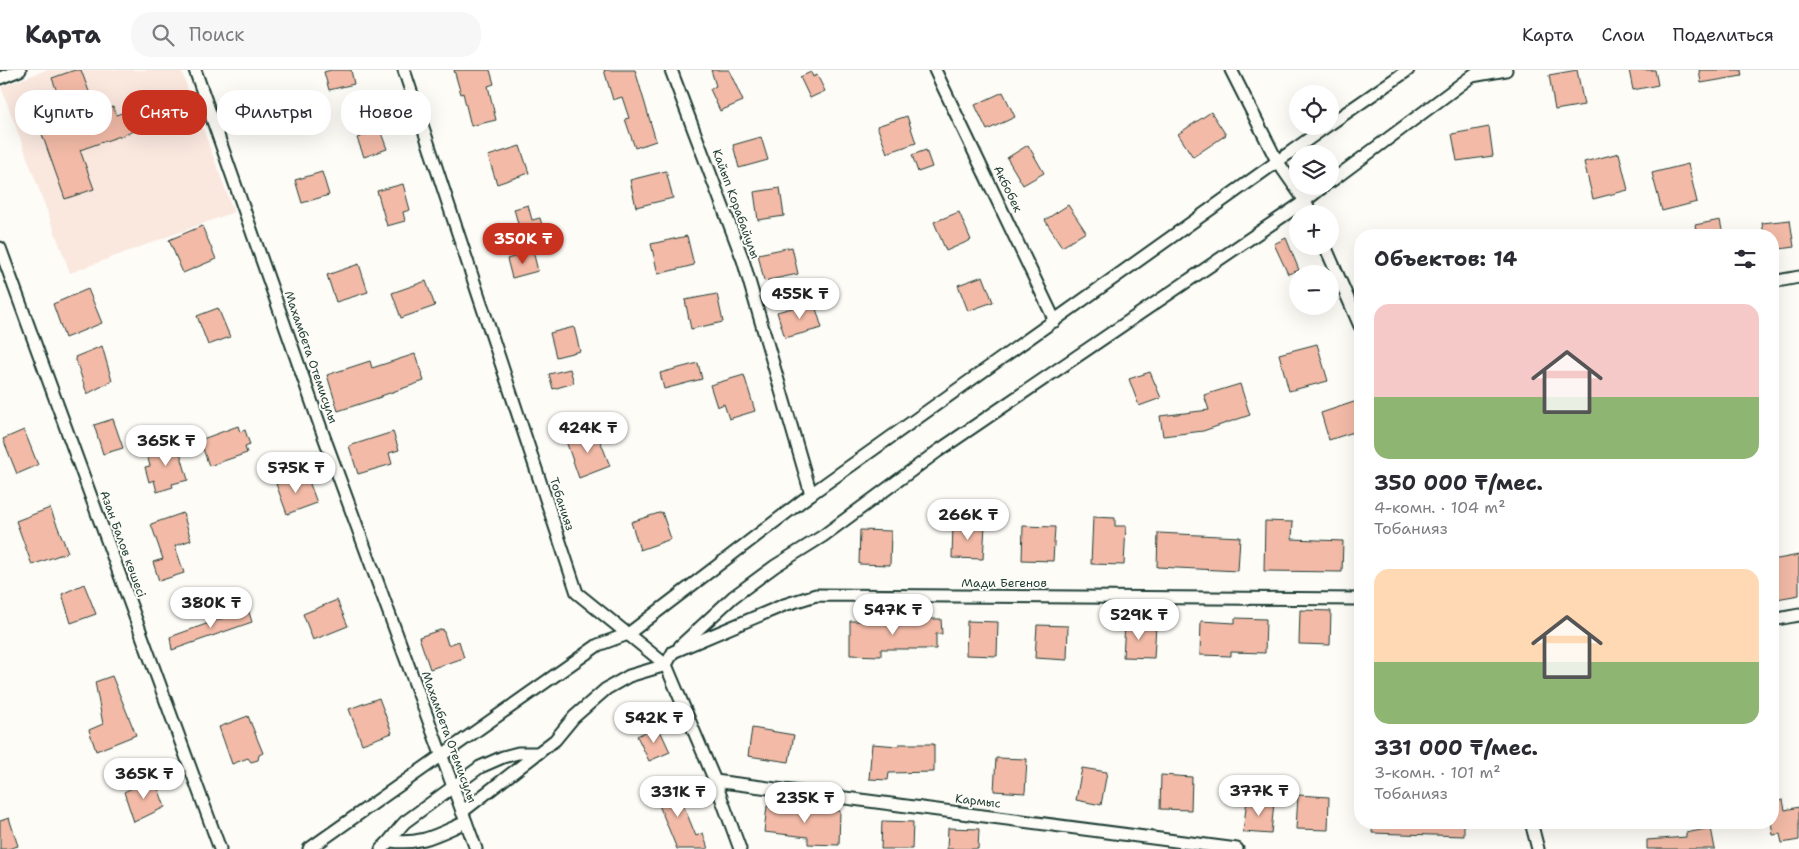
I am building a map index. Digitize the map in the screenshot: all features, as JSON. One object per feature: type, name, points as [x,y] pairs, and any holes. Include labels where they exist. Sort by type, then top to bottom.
[{"type":"street","points":[[0,78],[20,70]]},
{"type":"street","name":"Махамбета Отемисулы","points":[[195,70],[323,434],[440,756],[476,849]]},
{"type":"street","name":"Тобанияз","points":[[404,70],[577,594],[666,665],[715,780],[740,849]]},
{"type":"street","name":"Кайып Корабайулы","points":[[671,70],[743,260],[810,494]]},
{"type":"street","name":"Акбобек","points":[[935,70],[1055,321]]},
{"type":"street","points":[[1231,70],[1277,161],[1307,205]]},
{"type":"street","points":[[1339,118],[1408,70]]},
{"type":"street","points":[[1339,175],[1476,73],[1506,70]]},
{"type":"street","points":[[309,849],[598,645],[628,634],[810,494],[1314,135]]},
{"type":"street","points":[[391,841],[406,843],[422,841],[464,817],[555,740],[574,717],[606,689],[629,676],[666,665],[673,652],[733,597],[775,566],[823,536],[938,451],[1313,195]]},
{"type":"street","name":"Азан Балов көшесі","points":[[0,248],[220,849]]},
{"type":"street","points":[[1329,255],[1354,312]]},
{"type":"street","points":[[1779,281],[1799,277]]},
{"type":"street","name":"Мади Бегенов","points":[[673,652],[784,605],[816,595],[1354,599]]},
{"type":"street","points":[[1779,619],[1799,615]]},
{"type":"street","points":[[381,849],[391,841],[405,822],[480,768],[503,757],[518,753],[538,753]]},
{"type":"street","name":"Кармыс","points":[[715,780],[1237,849]]},
{"type":"street","points":[[1533,829],[1538,849]]},
{"type":"shaded area","points":[[46,70],[181,70],[188,90],[122,90],[122,135],[205,135],[234,212],[70,273],[19,135],[112,135],[112,90],[15,90],[15,125],[1,87]]},
{"type":"building","points":[[75,70],[81,70],[88,90],[56,90],[52,78]]},
{"type":"building","points":[[351,70],[354,84],[329,90],[324,72]]},
{"type":"building","points":[[454,70],[490,70],[494,84],[488,86],[496,120],[471,126],[463,93],[461,94]]},
{"type":"building","points":[[604,70],[635,70],[656,141],[635,148],[625,119],[629,118],[622,97],[613,100]]},
{"type":"building","points":[[711,70],[729,70],[743,101],[720,111],[710,89],[716,86]]},
{"type":"building","points":[[1577,70],[1584,105],[1555,110],[1549,75]]},
{"type":"building","points":[[1629,70],[1655,70],[1658,85],[1633,90]]},
{"type":"building","points":[[1699,70],[1741,70],[1742,76],[1701,83]]},
{"type":"building","points":[[811,72],[813,77],[817,75],[825,91],[810,98],[800,77]]},
{"type":"building","points":[[1003,92],[1015,117],[987,130],[975,105]]},
{"type":"building","points":[[113,107],[116,115],[122,113],[123,135],[80,150],[94,189],[65,199],[42,135],[112,135]]},
{"type":"building","points":[[1211,112],[1226,135],[1193,157],[1178,134]]},
{"type":"building","points":[[907,116],[916,143],[887,153],[877,126]]},
{"type":"building","points":[[1489,127],[1493,156],[1457,161],[1452,134]]},
{"type":"building","points":[[366,135],[382,135],[387,149],[364,157],[357,138]]},
{"type":"building","points":[[761,137],[768,160],[739,168],[733,145]]},
{"type":"building","points":[[1028,145],[1044,173],[1023,185],[1007,158]]},
{"type":"building","points":[[520,146],[529,173],[497,184],[488,156]]},
{"type":"building","points":[[926,150],[932,167],[918,172],[912,155]]},
{"type":"building","points":[[1619,153],[1628,190],[1593,199],[1584,162]]},
{"type":"building","points":[[1688,164],[1697,202],[1662,211],[1652,173]]},
{"type":"building","points":[[666,171],[673,198],[636,207],[630,180]]},
{"type":"building","points":[[322,172],[329,195],[302,203],[295,180]]},
{"type":"building","points":[[403,184],[410,210],[403,212],[405,221],[387,226],[377,191]]},
{"type":"building","points":[[780,188],[784,216],[758,220],[754,192]]},
{"type":"building","points":[[528,205],[532,220],[540,218],[545,236],[523,242],[514,209]]},
{"type":"building","points":[[1068,205],[1086,232],[1062,247],[1045,220]]},
{"type":"building","points":[[959,212],[971,240],[946,251],[934,222]]},
{"type":"building","points":[[1720,220],[1722,229],[1696,229],[1695,225]]},
{"type":"building","points":[[1790,220],[1794,247],[1779,249],[1779,229],[1763,229],[1762,223]]},
{"type":"building","points":[[202,226],[216,259],[183,273],[169,240]]},
{"type":"building","points":[[687,236],[694,265],[658,274],[651,244]]},
{"type":"building","points":[[1286,238],[1289,245],[1289,255],[1293,255],[1297,265],[1289,265],[1289,274],[1288,274],[1274,244]]},
{"type":"building","points":[[792,247],[798,274],[764,281],[758,254]]},
{"type":"building","points":[[533,251],[538,271],[512,278],[507,259]]},
{"type":"building","points":[[359,264],[368,292],[336,302],[327,275]]},
{"type":"building","points":[[983,276],[993,302],[968,311],[958,285]]},
{"type":"building","points":[[426,281],[435,306],[401,318],[392,293]]},
{"type":"building","points":[[88,289],[102,323],[65,338],[53,304]]},
{"type":"building","points":[[717,294],[723,322],[691,329],[685,300]]},
{"type":"building","points":[[814,302],[822,328],[785,338],[777,312]]},
{"type":"building","points":[[218,308],[230,337],[208,345],[197,316]]},
{"type":"building","points":[[574,327],[580,351],[556,357],[550,333]]},
{"type":"building","points":[[1317,344],[1328,381],[1289,391],[1279,354]]},
{"type":"building","points":[[102,346],[112,381],[87,394],[75,357]]},
{"type":"building","points":[[415,354],[424,381],[338,411],[327,375],[370,361],[372,368]]},
{"type":"building","points":[[698,363],[702,379],[664,389],[660,373]]},
{"type":"building","points":[[570,369],[574,383],[553,389],[549,374]]},
{"type":"building","points":[[1150,372],[1161,398],[1139,406],[1129,379]]},
{"type":"building","points":[[744,375],[755,411],[729,419],[724,404],[717,407],[710,385]]},
{"type":"building","points":[[1240,384],[1250,415],[1203,431],[1163,436],[1160,416],[1209,410],[1204,395]]},
{"type":"building","points":[[1354,402],[1354,432],[1329,440],[1321,413]]},
{"type":"building","points":[[113,419],[123,448],[103,454],[94,425]]},
{"type":"building","points":[[238,426],[240,432],[245,430],[250,445],[245,447],[247,453],[209,466],[200,440]]},
{"type":"building","points":[[24,430],[38,465],[17,474],[3,439]]},
{"type":"building","points":[[596,430],[610,466],[579,478],[566,441]]},
{"type":"building","points":[[393,432],[399,450],[389,453],[392,464],[358,474],[349,446]]},
{"type":"building","points":[[177,442],[188,480],[172,484],[173,487],[157,492],[154,480],[149,482],[145,467],[150,466],[146,451]]},
{"type":"building","points":[[306,473],[317,503],[287,514],[276,484]]},
{"type":"building","points":[[50,508],[68,552],[32,565],[16,521]]},
{"type":"building","points":[[662,512],[671,539],[640,550],[631,522]]},
{"type":"building","points":[[183,513],[191,540],[175,546],[184,573],[159,581],[153,562],[163,559],[151,524]]},
{"type":"building","points":[[1093,517],[1115,518],[1115,526],[1126,526],[1124,565],[1091,564]]},
{"type":"building","points":[[1265,521],[1293,522],[1292,539],[1343,541],[1342,572],[1264,571]]},
{"type":"building","points":[[953,524],[985,525],[983,559],[952,558]]},
{"type":"building","points":[[1023,526],[1055,527],[1053,561],[1022,560]]},
{"type":"building","points":[[860,530],[891,531],[890,565],[859,564]]},
{"type":"building","points":[[1158,533],[1240,537],[1238,571],[1157,567]]},
{"type":"building","points":[[1799,555],[1799,595],[1779,599],[1779,559]]},
{"type":"building","points":[[84,584],[96,614],[71,623],[62,594]]},
{"type":"building","points":[[337,600],[348,626],[313,640],[303,614]]},
{"type":"building","points":[[248,609],[252,622],[172,650],[170,637]]},
{"type":"building","points":[[1300,610],[1331,611],[1330,645],[1299,644]]},
{"type":"building","points":[[1235,618],[1266,619],[1265,653],[1231,652],[1231,656],[1200,655],[1201,621],[1235,623]]},
{"type":"building","points":[[900,619],[941,619],[942,634],[936,634],[936,649],[881,649],[881,656],[850,655],[850,621],[900,621]]},
{"type":"building","points":[[967,621],[998,622],[997,656],[966,655]]},
{"type":"building","points":[[1125,623],[1156,625],[1154,658],[1123,657]]},
{"type":"building","points":[[1037,625],[1068,626],[1067,660],[1035,658]]},
{"type":"building","points":[[443,629],[448,645],[459,641],[464,658],[430,669],[419,637]]},
{"type":"building","points":[[112,676],[136,735],[96,751],[89,730],[103,724],[95,682]]},
{"type":"building","points":[[379,698],[392,733],[362,744],[349,709]]},
{"type":"building","points":[[248,716],[263,753],[259,755],[258,760],[251,762],[248,758],[232,764],[219,727]]},
{"type":"building","points":[[658,726],[670,752],[649,761],[637,736]]},
{"type":"building","points":[[752,728],[794,735],[789,762],[748,756]]},
{"type":"building","points":[[872,744],[899,746],[899,744],[934,744],[934,772],[889,773],[888,780],[869,779]]},
{"type":"building","points":[[996,758],[1027,759],[1025,793],[994,791]]},
{"type":"building","points":[[1082,768],[1107,772],[1101,805],[1076,800]]},
{"type":"building","points":[[1161,775],[1192,777],[1191,810],[1160,809]]},
{"type":"building","points":[[154,777],[165,807],[134,822],[124,792]]},
{"type":"building","points":[[673,780],[696,836],[703,833],[708,849],[677,849],[652,788]]},
{"type":"building","points":[[1298,795],[1329,797],[1328,830],[1296,829]]},
{"type":"building","points":[[1247,800],[1274,802],[1271,834],[1243,832]]},
{"type":"building","points":[[1783,800],[1785,810],[1799,807],[1799,840],[1782,843],[1780,834],[1773,835],[1772,829],[1779,829],[1779,801]]},
{"type":"building","points":[[767,806],[840,811],[839,845],[808,844],[808,837],[764,832]]},
{"type":"building","points":[[9,818],[18,846],[0,849],[0,821]]},
{"type":"building","points":[[882,821],[913,822],[912,849],[881,849]]},
{"type":"building","points":[[948,828],[979,829],[978,849],[947,849]]},
{"type":"building","points":[[1372,829],[1464,829],[1464,836],[1372,833]]},
{"type":"building","points":[[1711,829],[1715,849],[1647,849],[1647,840],[1686,837],[1686,833]]}]
